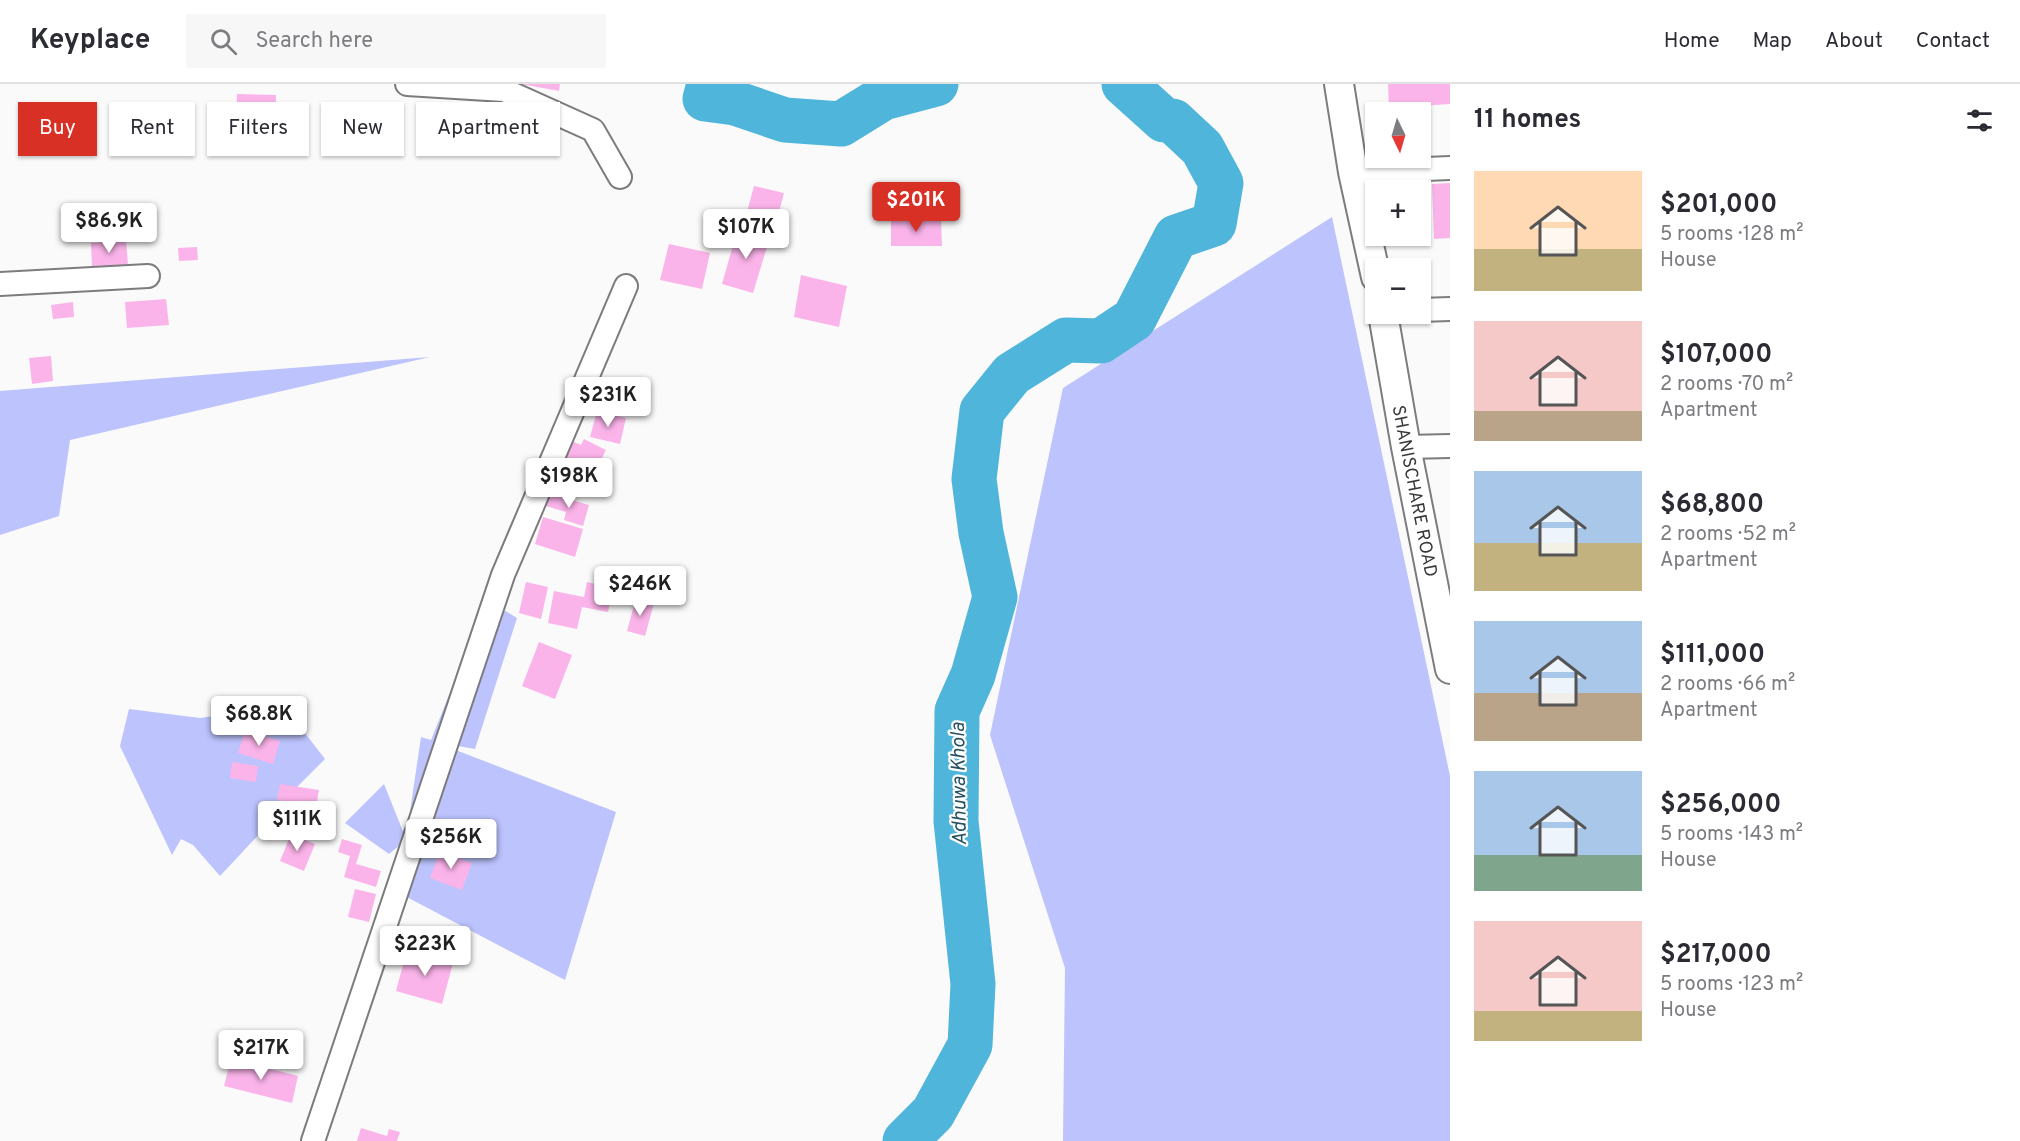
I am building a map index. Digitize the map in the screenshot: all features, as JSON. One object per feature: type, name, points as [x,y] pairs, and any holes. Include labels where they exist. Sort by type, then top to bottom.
[{"type":"street","points":[[407,84],[504,90],[593,130],[620,177]]},
{"type":"street","points":[[1339,84],[1353,172],[1372,258]]},
{"type":"street","points":[[1353,172],[1450,168]]},
{"type":"street","points":[[0,284],[148,276]]},
{"type":"street","points":[[313,1141],[503,575],[626,286]]},
{"type":"street","points":[[1431,310],[1450,309]]},
{"type":"street","name":"SHANISCHARE ROAD","points":[[1385,324],[1406,447],[1450,669]]},
{"type":"street","points":[[1406,447],[1450,446]]},
{"type":"shaded area","points":[[1332,217],[1450,776],[1450,1141],[1063,1141],[1065,968],[990,735],[1063,388]]},
{"type":"shaded area","points":[[430,357],[70,440],[59,516],[0,535],[0,391]]},
{"type":"shaded area","points":[[487,600],[517,618],[475,749],[435,742],[616,812],[565,980],[399,893],[405,841],[389,854],[345,823],[384,784],[406,839],[421,737],[431,740]]},
{"type":"shaded area","points":[[284,706],[325,759],[278,806],[265,828],[220,876],[193,845],[181,839],[172,855],[120,746],[129,709],[200,718]]},
{"type":"building","points":[[521,84],[560,84],[559,91]]},
{"type":"building","points":[[1388,84],[1450,84],[1450,104],[1431,105],[1431,102],[1389,102]]},
{"type":"building","points":[[237,94],[276,95],[276,102],[237,102]]},
{"type":"building","points":[[1450,183],[1450,238],[1434,239],[1432,184]]},
{"type":"building","points":[[754,186],[784,193],[774,231],[744,223]]},
{"type":"building","points":[[891,220],[941,220],[942,246],[891,246]]},
{"type":"building","points":[[738,228],[770,237],[753,293],[722,284]]},
{"type":"building","points":[[126,240],[128,265],[92,267],[91,243]]},
{"type":"building","points":[[669,244],[710,253],[702,289],[660,280]]},
{"type":"building","points":[[197,247],[198,260],[179,261],[178,248]]},
{"type":"building","points":[[801,275],[847,286],[839,327],[794,317]]},
{"type":"building","points":[[166,299],[169,325],[127,328],[125,302]]},
{"type":"building","points":[[73,302],[74,317],[53,319],[51,305]]},
{"type":"building","points":[[51,356],[53,381],[32,384],[29,358]]},
{"type":"building","points":[[597,411],[626,418],[620,444],[590,437]]},
{"type":"building","points":[[584,439],[606,450],[588,485],[555,469],[562,462],[572,441],[581,445]]},
{"type":"building","points":[[550,494],[589,505],[583,526],[564,520],[566,512],[546,506]]},
{"type":"building","points":[[543,517],[583,529],[575,557],[535,544]]},
{"type":"building","points":[[526,582],[548,587],[541,619],[519,613]]},
{"type":"building","points":[[587,582],[613,588],[608,612],[582,607],[577,629],[548,623],[554,591],[584,597]]},
{"type":"building","points":[[636,598],[654,603],[645,636],[627,631]]},
{"type":"building","points":[[539,642],[572,655],[555,699],[522,686]]},
{"type":"building","points":[[245,730],[280,741],[273,764],[238,753]]},
{"type":"building","points":[[232,762],[258,766],[256,782],[230,778]]},
{"type":"building","points":[[280,784],[319,790],[316,807],[277,800]]},
{"type":"building","points":[[291,834],[315,844],[304,871],[280,861]]},
{"type":"building","points":[[342,839],[362,845],[356,864],[381,871],[376,887],[344,877],[350,856],[338,852]]},
{"type":"building","points":[[440,851],[472,863],[462,890],[430,878]]},
{"type":"building","points":[[355,889],[376,894],[369,922],[348,917]]},
{"type":"building","points":[[407,950],[453,963],[442,1004],[396,991]]},
{"type":"building","points":[[231,1059],[298,1076],[292,1103],[224,1086]]},
{"type":"building","points":[[361,1128],[387,1136],[389,1129],[400,1132],[397,1141],[357,1141]]},
{"type":"waterway","name":"Adhuwa Khola","points":[[709,84],[705,99],[735,103],[785,120],[841,124],[883,98],[936,84]]},
{"type":"waterway","name":"Adhuwa Khola","points":[[905,1141],[933,1113],[970,1045],[973,984],[956,821],[957,711],[973,675],[995,597],[981,533],[974,479],[982,411],[1012,374],[1066,340],[1101,341],[1134,319],[1176,237],[1214,224],[1221,183],[1202,148],[1173,121],[1164,120],[1124,84]]}]
